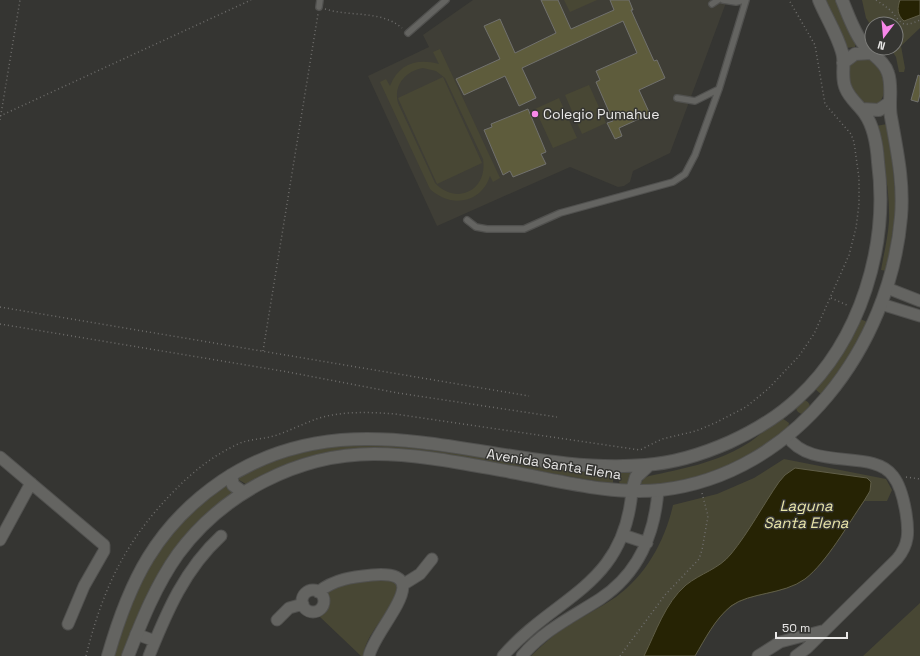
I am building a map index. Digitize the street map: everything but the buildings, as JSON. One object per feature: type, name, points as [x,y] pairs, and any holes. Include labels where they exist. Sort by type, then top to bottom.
[{"type":"street","name":"Avenida Santa Elena","points":[[108,656],[130,590],[143,564],[158,541],[186,509],[231,475],[254,463],[286,450],[317,442],[354,438],[396,440],[589,465],[618,467],[649,465],[696,455],[726,444],[759,427],[789,406],[804,392],[824,368],[847,333],[857,311],[869,277],[878,235],[880,183],[873,134],[868,119],[862,109],[845,88],[843,81],[842,52],[819,0]]},
{"type":"street","name":"Avenida Santa Elena","points":[[842,0],[864,45]]},
{"type":"street","points":[[843,63],[855,54],[864,53]]},
{"type":"street","name":"Avenida Santa Elena","points":[[128,656],[136,634],[156,590],[177,555],[203,525],[244,493],[277,475],[302,465],[332,457],[376,454],[432,459],[606,490],[658,490],[693,484],[725,473],[760,455],[787,436],[818,408],[852,365],[867,338],[881,304],[887,288],[896,253],[902,199],[900,162],[889,102],[890,86],[888,71],[884,64],[875,56]]},
{"type":"street","points":[[862,109],[879,110],[889,102]]},
{"type":"street","points":[[869,277],[872,295],[881,304],[920,316]]},
{"type":"street","points":[[887,288],[920,301]]},
{"type":"street","points":[[804,392],[813,398],[818,408]]},
{"type":"street","points":[[789,406],[792,416],[800,424]]},
{"type":"street","points":[[787,436],[799,448],[813,454],[872,464],[884,468],[893,475],[904,505],[908,539],[903,551],[796,656]]},
{"type":"street","points":[[0,457],[104,545],[104,551],[84,586],[68,624]]},
{"type":"street","points":[[503,656],[532,627],[592,581],[612,556],[623,535],[636,477],[649,465]]},
{"type":"street","points":[[231,475],[233,485],[244,493]]},
{"type":"street","points":[[0,540],[31,483]]},
{"type":"street","points":[[522,656],[551,628],[614,588],[633,567],[647,543],[654,519],[658,490]]},
{"type":"street","points":[[623,535],[647,543]]},
{"type":"street","points":[[149,656],[171,603],[188,573],[200,557],[221,536]]},
{"type":"street","points":[[369,656],[375,639],[402,595],[404,584],[420,574],[432,559]]},
{"type":"street","points":[[318,592],[334,582],[356,577],[391,575],[398,578],[404,584]]},
{"type":"street","points":[[312,591],[318,592],[324,599],[321,608],[312,612],[306,609],[303,604],[303,598],[306,593],[312,591]]},
{"type":"street","points":[[277,620],[289,608],[303,604]]},
{"type":"street","points":[[758,656],[780,642],[824,630]]},
{"type":"street","points":[[136,634],[155,641]]},
{"type":"lane","points":[[319,7],[320,0]]},
{"type":"lane","points":[[408,33],[446,0]]},
{"type":"lane","points":[[712,4],[718,0]]},
{"type":"lane","points":[[467,220],[476,226],[487,229],[524,229],[560,213],[673,182],[685,174],[695,155],[719,89],[745,0],[736,2],[723,0]]},
{"type":"lane","points":[[677,98],[695,101],[719,89]]},
{"type":"path","points":[[0,120],[20,0]]},
{"type":"path","points":[[0,115],[251,0]]},
{"type":"path","points":[[86,656],[108,587],[136,535],[161,504],[197,468],[237,444],[275,436],[329,416],[365,412],[406,415],[640,450],[662,439],[706,428],[746,407],[778,379],[799,356],[814,334],[831,298],[849,255],[856,228],[859,191],[855,144],[851,134],[825,104],[815,45],[789,0]]},
{"type":"path","points":[[876,0],[886,6],[900,23],[910,23],[920,20]]},
{"type":"path","points":[[263,352],[319,7],[388,19],[408,33]]},
{"type":"path","points":[[831,298],[849,306]]},
{"type":"path","points":[[0,307],[528,396]]},
{"type":"path","points":[[0,324],[288,372],[398,393],[557,417]]},
{"type":"path","points":[[620,453],[621,448]]},
{"type":"path","points":[[620,656],[665,595],[699,559],[708,516],[702,493]]},
{"type":"shaded area","name":"Colegio Pumahue","points":[[473,0],[727,0],[670,153],[633,171],[630,182],[624,186],[618,187],[570,167],[437,226],[368,76],[429,47],[423,35]]},
{"type":"shaded area","points":[[564,0],[597,0],[570,12]]},
{"type":"shaded area","points":[[824,0],[837,0],[855,42],[855,47],[846,48]]},
{"type":"shaded area","points":[[862,0],[920,0],[920,28],[904,43],[904,16],[866,16]]},
{"type":"shaded area","points":[[440,49],[500,178],[493,182],[490,176],[480,193],[464,200],[455,201],[447,199],[430,189],[380,82],[386,79],[390,86],[398,72],[409,64],[431,62],[439,64],[433,52]],"holes":[[[423,68],[436,71],[445,78],[483,159],[481,179],[476,186],[461,194],[444,190],[435,183],[398,103],[397,90],[402,80],[406,76],[411,72]]]},
{"type":"shaded area","points":[[895,56],[903,56],[905,68],[904,72],[899,72]]},
{"type":"shaded area","points":[[868,58],[878,67],[884,80],[884,92],[878,104],[865,104],[860,101],[856,97],[851,87],[849,64],[853,59]]},
{"type":"shaded area","points":[[443,77],[482,163],[437,184],[398,98]]},
{"type":"shaded area","points":[[589,85],[606,123],[582,134],[565,95]]},
{"type":"shaded area","points":[[559,98],[577,138],[553,148],[535,109]]},
{"type":"shaded area","points":[[887,124],[891,145],[896,206],[887,271],[881,270],[887,239],[889,209],[887,185],[876,126]]},
{"type":"shaded area","points":[[860,319],[870,323],[835,379],[821,394],[815,389]]},
{"type":"shaded area","points":[[803,400],[808,402],[810,407],[808,412],[803,414],[798,412],[796,407],[798,402]]},
{"type":"shaded area","points":[[782,418],[789,423],[788,428],[755,451],[719,470],[680,482],[660,485],[640,485],[644,478],[649,476],[698,465],[734,451],[750,442]]},
{"type":"shaded area","points":[[357,443],[413,448],[613,473],[613,484],[477,460],[351,450],[303,458],[246,484],[239,480],[239,478],[263,464],[305,450]]},
{"type":"shaded area","points":[[784,459],[886,479],[892,490],[887,501],[864,501],[829,553],[805,579],[787,588],[739,602],[725,612],[715,623],[695,656],[531,656],[557,633],[604,605],[627,588],[645,568],[653,556],[665,531],[673,505],[717,494],[754,478]]},
{"type":"shaded area","points":[[635,472],[630,477],[627,485],[619,486],[620,473]]},
{"type":"shaded area","points":[[228,485],[234,492],[194,527],[178,546],[153,585],[142,607],[123,656],[113,656],[126,616],[142,579],[152,561],[163,545],[192,513],[213,494]]},
{"type":"shaded area","points":[[378,579],[391,581],[397,585],[396,594],[392,603],[370,637],[363,656],[361,656],[319,616],[327,604],[327,591],[334,585]]},
{"type":"shaded area","points":[[920,603],[920,656],[863,656]]},
{"type":"water","points":[[900,0],[920,0],[920,15],[904,21],[904,16],[900,16],[898,11]]},
{"type":"water","name":"Laguna Santa Elena","points":[[795,468],[867,478],[871,482],[870,491],[864,501],[821,563],[805,579],[796,584],[777,591],[747,598],[731,606],[715,623],[695,656],[644,656],[672,600],[686,585],[721,563],[731,554],[744,537],[779,482],[785,475]]},
{"type":"place","name":"Colegio Pumahue","points":[[535,114]]}]
